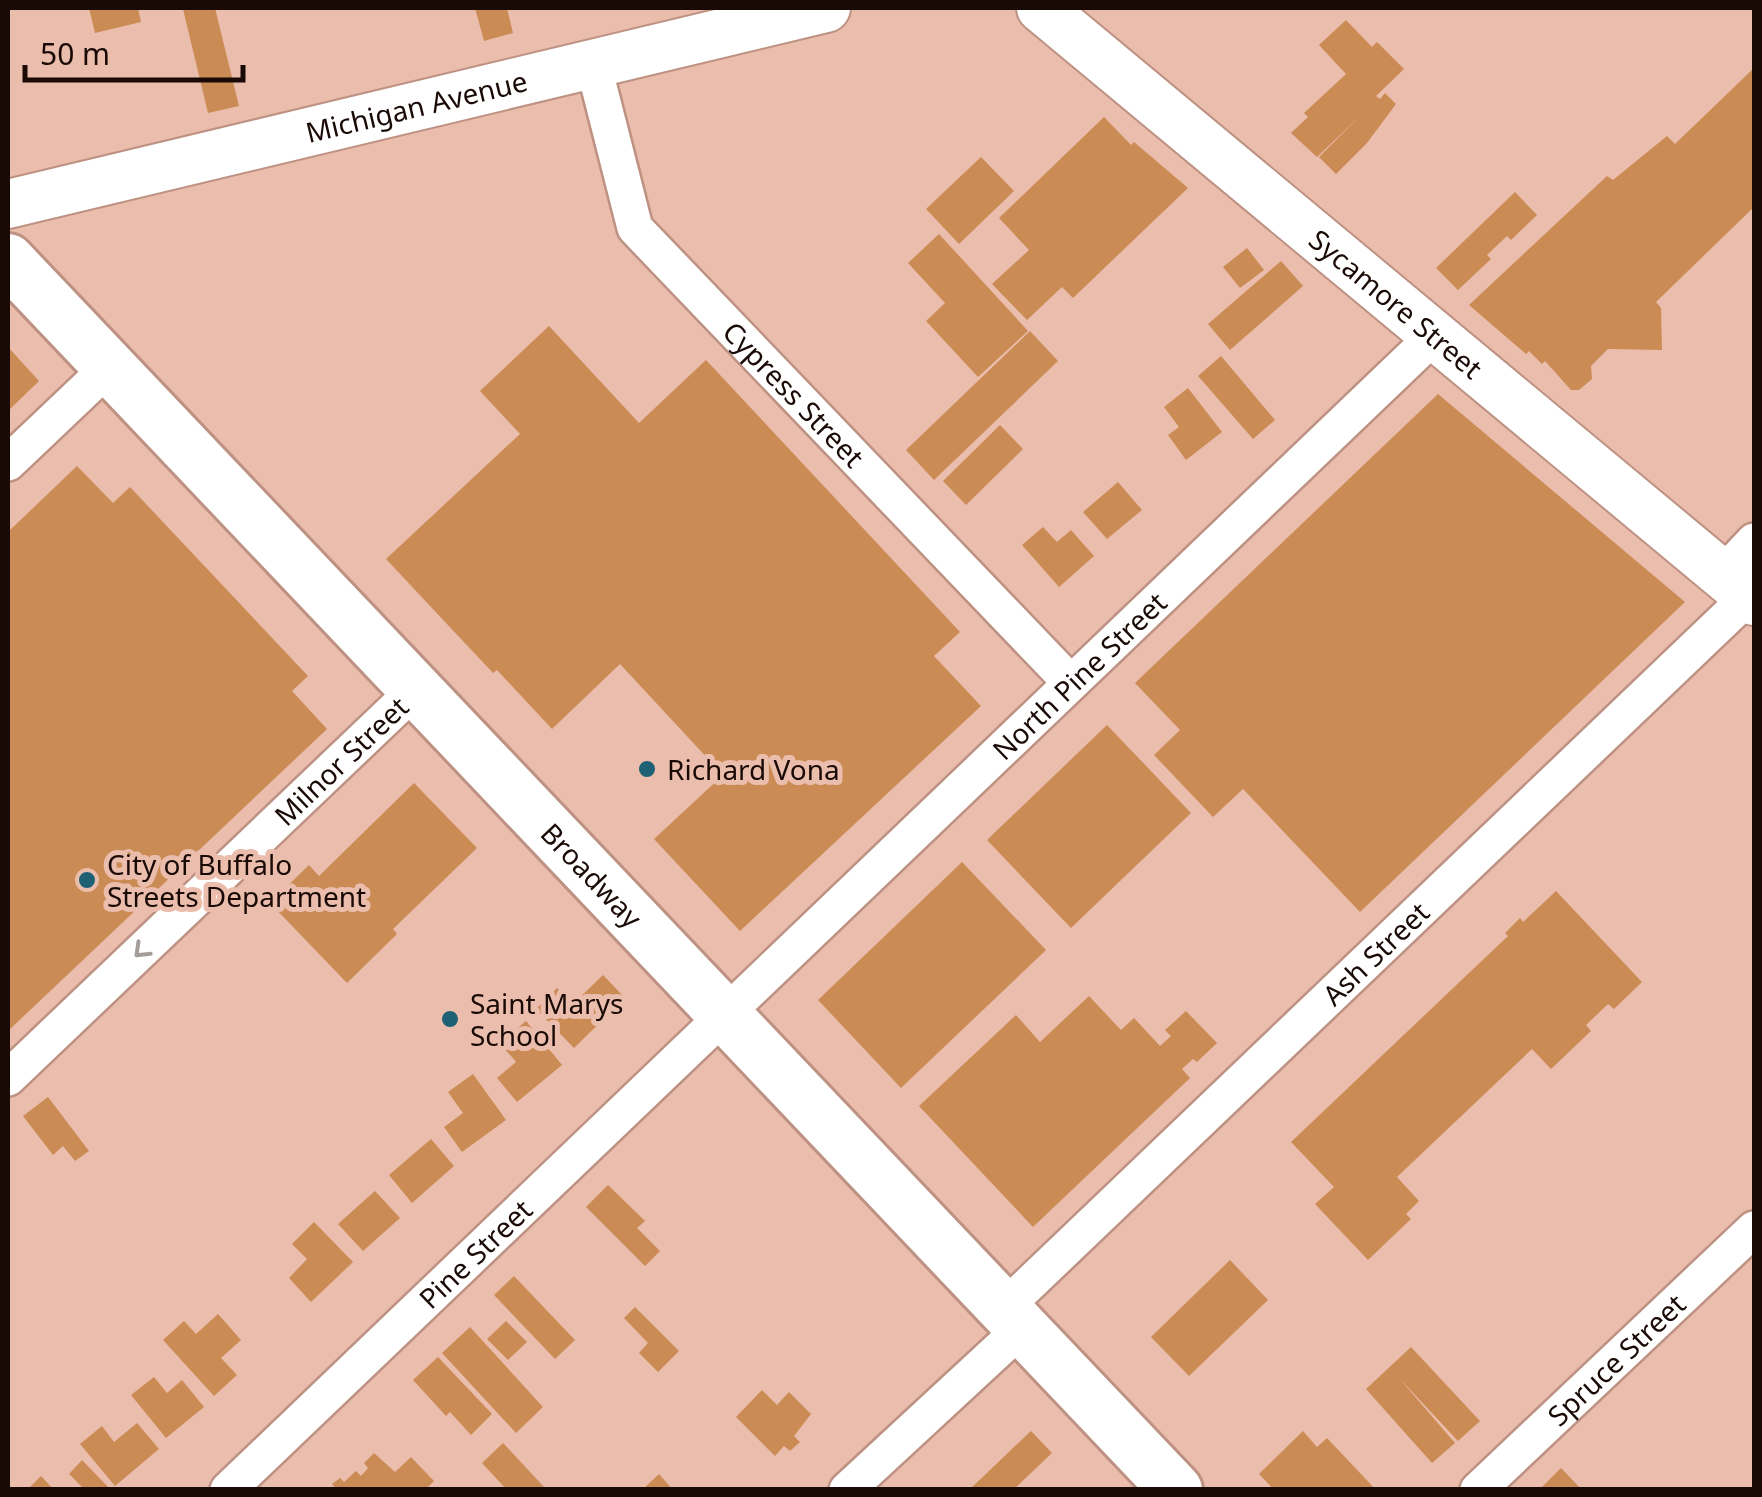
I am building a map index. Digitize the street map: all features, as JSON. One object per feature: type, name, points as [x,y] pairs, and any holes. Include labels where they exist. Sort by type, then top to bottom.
[{"type":"main road","name":"Broadway","points":[[8,260],[1176,1490]]},
{"type":"street","name":"Michigan Avenue","points":[[8,204],[826,8]]},
{"type":"street","name":"Sycamore Street","points":[[1041,8],[1742,590]]},
{"type":"street","name":"Cypress Street","points":[[593,63],[635,228],[1070,682]]},
{"type":"street","name":"North Pine Street","points":[[724,1016],[1434,334]]},
{"type":"street","points":[[8,463],[109,366]]},
{"type":"street","name":"Ash Street","points":[[847,1490],[1012,1318],[1742,590],[1754,540]]},
{"type":"street","name":"Milnor Street","points":[[8,1078],[414,690]]},
{"type":"street","name":"Pine Street","points":[[228,1490],[724,1016]]},
{"type":"street","name":"Spruce Street","points":[[1478,1490],[1754,1229]]},
{"type":"building","points":[[89,8],[138,8],[141,22],[95,33]]},
{"type":"building","points":[[215,8],[239,106],[208,113],[183,9]]},
{"type":"building","points":[[475,8],[507,8],[513,33],[484,41]]},
{"type":"building","points":[[1346,20],[1372,47],[1377,42],[1404,69],[1376,96],[1380,99],[1385,93],[1396,104],[1367,143],[1336,174],[1319,157],[1360,116],[1317,157],[1291,133],[1308,117],[1304,113],[1346,74],[1319,45]]},
{"type":"building","points":[[1754,68],[1754,207],[1656,302],[1661,308],[1662,350],[1608,349],[1591,366],[1592,379],[1579,390],[1571,390],[1545,361],[1542,364],[1529,351],[1526,354],[1469,305],[1607,176],[1613,180],[1667,136],[1675,144]]},
{"type":"building","points":[[1104,117],[1131,145],[1134,142],[1188,188],[1073,298],[1062,287],[1027,320],[992,284],[1029,250],[999,218]]},
{"type":"building","points":[[981,157],[1014,191],[959,244],[926,209]]},
{"type":"building","points":[[1515,192],[1537,215],[1511,240],[1507,236],[1487,255],[1491,259],[1458,290],[1436,268]]},
{"type":"building","points":[[939,234],[1028,331],[978,377],[926,321],[945,303],[908,263]]},
{"type":"building","points":[[1247,248],[1264,270],[1240,288],[1223,267]]},
{"type":"building","points":[[1281,261],[1303,286],[1230,350],[1208,324]]},
{"type":"building","points":[[549,326],[639,423],[706,360],[960,632],[934,656],[981,706],[740,931],[654,839],[723,775],[620,664],[552,729],[497,670],[493,673],[386,559],[520,434],[480,391]]},
{"type":"building","points":[[1030,331],[1058,361],[934,480],[906,450]]},
{"type":"building","points":[[8,347],[39,381],[8,411]]},
{"type":"building","points":[[1221,356],[1275,420],[1253,439],[1198,376]]},
{"type":"building","points":[[1188,388],[1222,432],[1186,460],[1168,435],[1179,427],[1164,407]]},
{"type":"building","points":[[1438,394],[1685,602],[1360,912],[1243,789],[1213,817],[1154,755],[1180,730],[1135,683]]},
{"type":"building","points":[[1000,425],[1023,449],[966,505],[943,481]]},
{"type":"building","name":"City of Buffalo Streets Department","points":[[77,466],[113,503],[130,487],[308,676],[292,691],[327,729],[8,1031],[8,532]]},
{"type":"building","points":[[1118,482],[1142,510],[1107,539],[1083,512]]},
{"type":"building","points":[[1043,527],[1057,542],[1071,530],[1094,556],[1059,587],[1022,545]]},
{"type":"building","points":[[1107,725],[1191,813],[1071,928],[987,840]]},
{"type":"building","points":[[414,783],[477,848],[393,929],[397,934],[347,983],[270,903],[309,865],[319,876]]},
{"type":"building","points":[[962,862],[1046,950],[901,1088],[818,1000]]},
{"type":"building","points":[[1556,891],[1642,982],[1614,1009],[1608,1004],[1586,1025],[1591,1031],[1551,1069],[1532,1049],[1397,1177],[1419,1201],[1406,1214],[1411,1219],[1368,1260],[1315,1204],[1334,1187],[1291,1142],[1508,936],[1505,933],[1520,918],[1523,922]]},
{"type":"building","points":[[603,975],[625,998],[574,1048],[536,1009],[557,988],[573,1004]]},
{"type":"building","points":[[1089,996],[1121,1030],[1134,1018],[1160,1046],[1171,1036],[1165,1030],[1186,1011],[1217,1043],[1197,1062],[1193,1059],[1182,1069],[1190,1078],[1033,1227],[919,1106],[1016,1015],[1040,1042]]},
{"type":"building","points":[[526,1021],[562,1065],[517,1102],[497,1078],[516,1062],[500,1043]]},
{"type":"building","points":[[473,1074],[506,1120],[462,1152],[444,1127],[463,1113],[448,1092]]},
{"type":"building","points":[[48,1097],[89,1151],[75,1161],[63,1146],[53,1155],[23,1116]]},
{"type":"building","points":[[431,1139],[454,1166],[412,1203],[389,1175]]},
{"type":"building","points":[[608,1185],[645,1221],[637,1228],[660,1251],[645,1266],[586,1207]]},
{"type":"building","points":[[375,1191],[400,1218],[363,1251],[338,1224]]},
{"type":"building","points":[[314,1222],[353,1262],[311,1302],[289,1278],[307,1259],[292,1244]]},
{"type":"building","points":[[1230,1260],[1268,1300],[1189,1376],[1151,1337]]},
{"type":"building","points":[[514,1276],[575,1340],[555,1359],[494,1295]]},
{"type":"building","points":[[635,1307],[679,1351],[658,1372],[639,1353],[648,1343],[624,1318]]},
{"type":"building","points":[[218,1314],[241,1340],[221,1358],[237,1375],[214,1396],[163,1340],[184,1321],[196,1334]]},
{"type":"building","points":[[506,1321],[527,1342],[508,1360],[487,1339]]},
{"type":"building","points":[[470,1327],[543,1407],[516,1433],[442,1353]]},
{"type":"building","points":[[1411,1347],[1480,1421],[1458,1441],[1399,1378],[1455,1443],[1432,1463],[1366,1389]]},
{"type":"building","points":[[438,1357],[492,1414],[471,1435],[450,1412],[446,1416],[413,1380]]},
{"type":"building","points":[[154,1377],[167,1393],[182,1380],[204,1407],[166,1438],[131,1395]]},
{"type":"building","points":[[762,1390],[777,1405],[789,1392],[811,1414],[794,1436],[800,1442],[790,1451],[784,1446],[775,1456],[736,1417]]},
{"type":"building","points":[[137,1423],[159,1449],[115,1486],[80,1444],[102,1426],[114,1442]]},
{"type":"building","points":[[1031,1431],[1052,1453],[1013,1490],[969,1490]]},
{"type":"building","points":[[1303,1431],[1317,1447],[1327,1438],[1376,1490],[1274,1490],[1259,1474]]},
{"type":"building","points":[[503,1443],[544,1487],[541,1490],[507,1490],[482,1463]]},
{"type":"building","points":[[374,1453],[395,1472],[411,1457],[434,1481],[425,1490],[337,1490],[332,1484],[340,1478],[344,1482],[356,1471],[361,1476],[368,1468],[364,1463]]},
{"type":"building","points":[[82,1460],[111,1490],[85,1490],[69,1474]]},
{"type":"building","points":[[1561,1468],[1582,1490],[1539,1490]]},
{"type":"building","points":[[659,1474],[673,1490],[642,1490]]},
{"type":"building","points":[[41,1476],[54,1490],[27,1490]]},
{"type":"place","name":"Richard Vona","points":[[647,769]]},
{"type":"place","name":"City of Buffalo Streets Department","points":[[87,880]]},
{"type":"place","name":"Saint Marys School","points":[[450,1019]]}]
